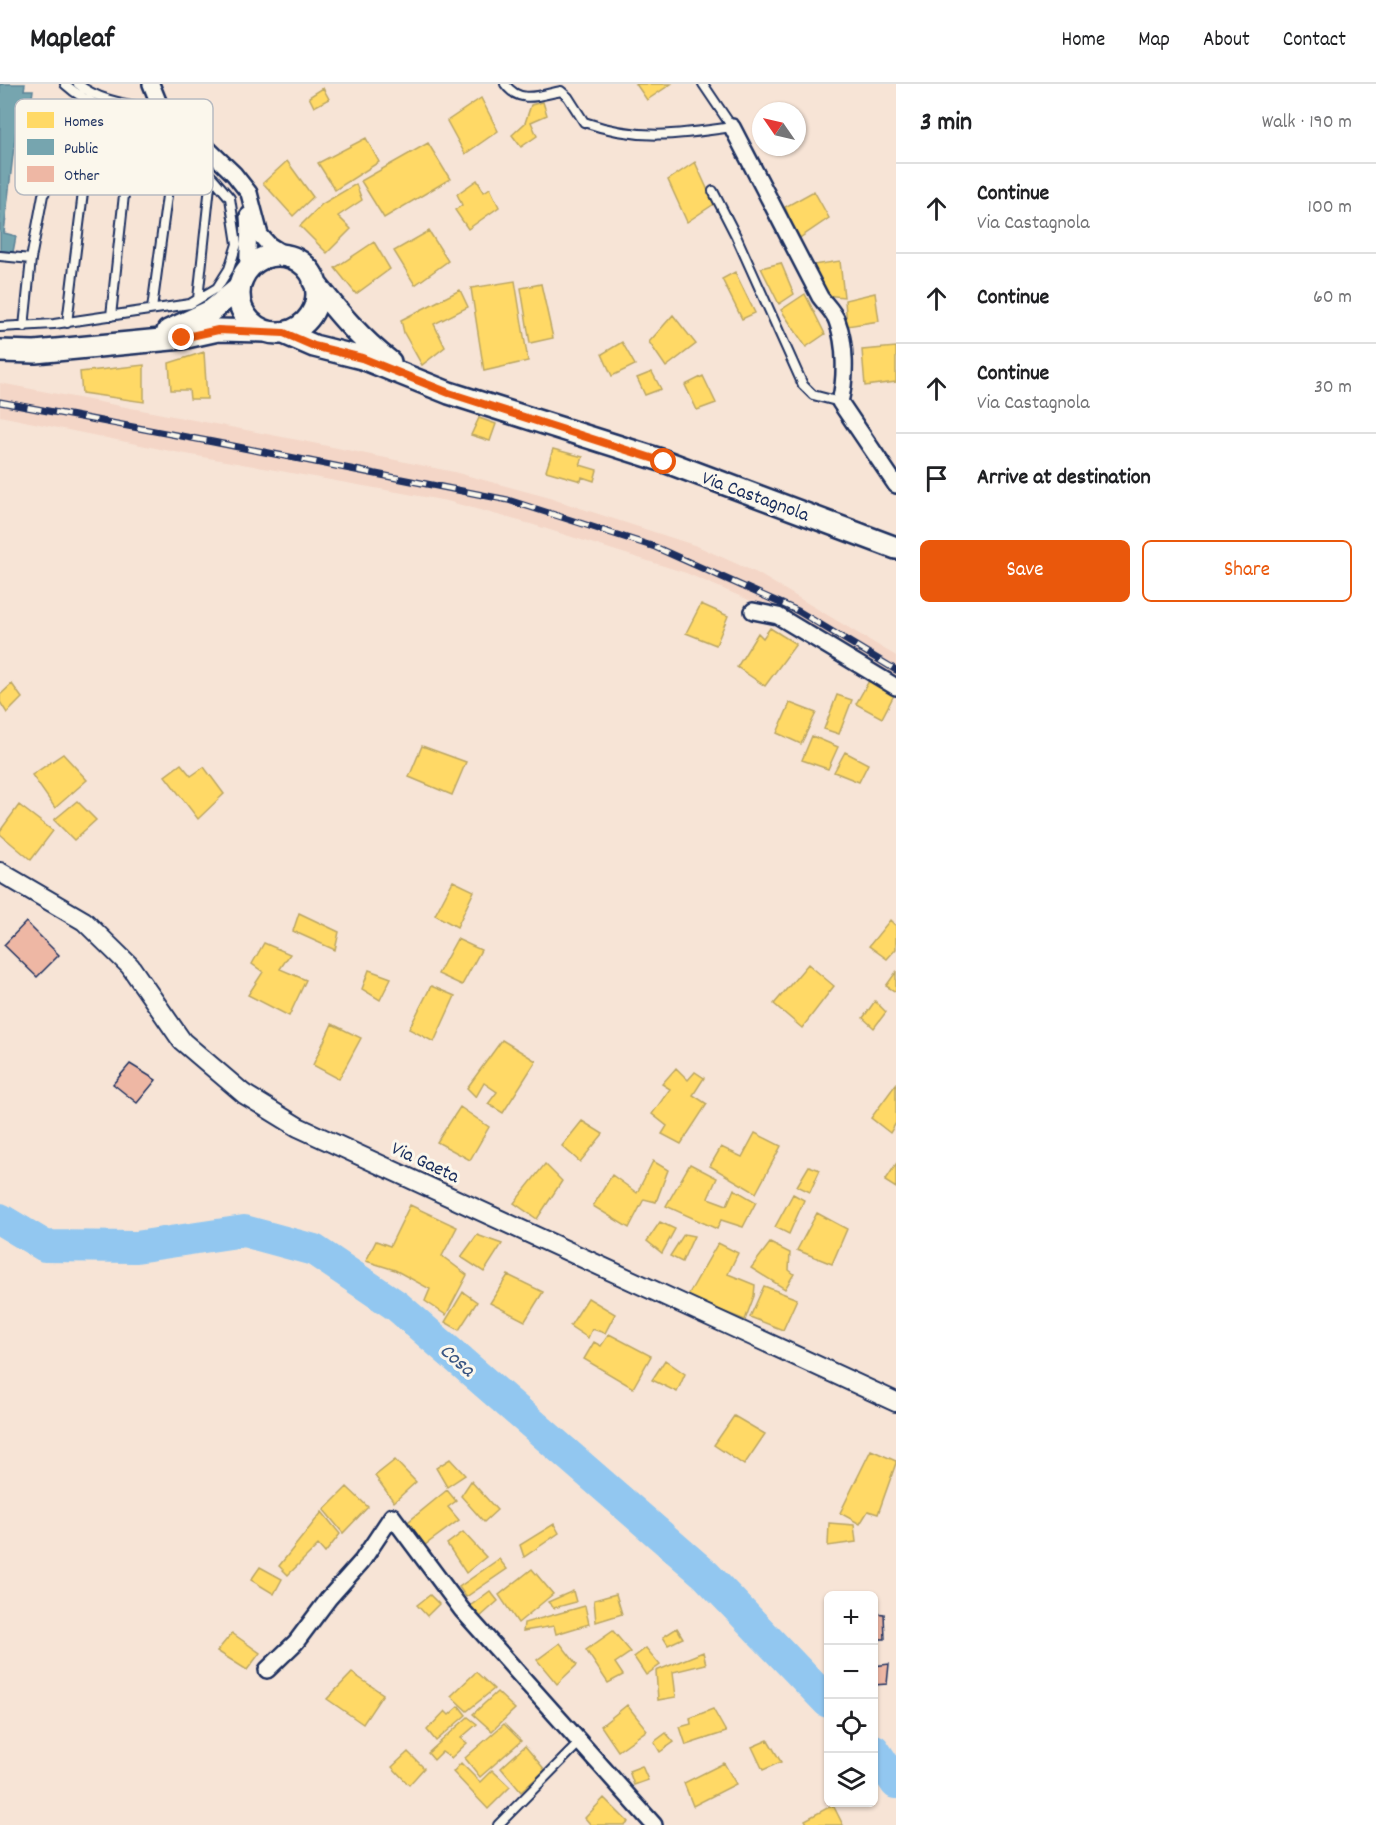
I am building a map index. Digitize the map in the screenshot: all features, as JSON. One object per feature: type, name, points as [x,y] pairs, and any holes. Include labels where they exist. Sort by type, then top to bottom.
[{"type":"main road","points":[[148,340],[212,311],[256,262],[266,257],[288,257],[299,262],[308,271],[332,306],[368,344],[409,377]]},
{"type":"main road","points":[[243,279],[242,310],[255,326],[274,332]]},
{"type":"main road","points":[[0,351],[35,352],[182,338],[218,330],[274,332],[294,329],[311,314],[315,304],[314,282]]},
{"type":"main road","name":"Via Castagnola","points":[[274,332],[314,346],[362,358],[449,393],[664,462],[896,548]]},
{"type":"street","points":[[151,84],[157,99]]},
{"type":"street","points":[[732,127],[814,287],[837,320],[844,364],[844,386],[840,402],[896,485]]},
{"type":"street","points":[[213,151],[249,193],[260,235],[269,245],[288,257]]},
{"type":"street","points":[[234,174],[247,211],[250,233],[243,279]]},
{"type":"street","points":[[753,611],[778,616],[896,687]]},
{"type":"street","name":"Via Gaeta","points":[[0,872],[84,921],[130,966],[182,1041],[244,1094],[298,1127],[896,1402]]},
{"type":"street","points":[[267,1670],[296,1642],[329,1598],[362,1561],[392,1516],[462,1611],[652,1824]]},
{"type":"lane","points":[[65,84],[81,98]]},
{"type":"lane","points":[[78,84],[88,92],[111,99]]},
{"type":"lane","points":[[505,84],[511,93],[524,97],[537,97],[561,91],[568,97],[585,122],[628,134],[682,134],[732,127],[703,84]]},
{"type":"lane","points":[[0,327],[67,323],[190,304],[217,288],[229,269],[237,244],[230,198],[213,178]]},
{"type":"lane","points":[[713,191],[736,236],[803,385],[813,395],[840,402]]},
{"type":"lane","points":[[24,327],[43,195]]},
{"type":"lane","points":[[67,323],[84,195]]},
{"type":"lane","points":[[111,316],[124,195]]},
{"type":"lane","points":[[152,309],[167,195]]},
{"type":"lane","points":[[198,299],[209,195]]},
{"type":"lane","points":[[0,256],[32,259]]},
{"type":"lane","points":[[498,1825],[580,1742]]},
{"type":"shaded area","points":[[0,383],[454,472],[543,496],[697,546],[757,573],[896,656],[896,679],[835,642],[770,609],[686,573],[534,525],[447,501],[175,452],[0,416]]},
{"type":"building: Homes","points":[[636,84],[671,84],[647,100]]},
{"type":"building: Homes","points":[[323,88],[329,99],[314,107],[309,97]]},
{"type":"building: Homes","points":[[481,98],[498,131],[465,154],[447,121]]},
{"type":"building: Homes","points":[[543,102],[547,115],[531,122],[537,136],[521,147],[512,135],[525,123],[531,105]]},
{"type":"building: Homes","points":[[366,138],[379,162],[335,190],[318,163]]},
{"type":"building: Homes","points":[[428,143],[450,179],[384,218],[361,181]]},
{"type":"building: Homes","points":[[287,161],[313,197],[293,216],[263,183]]},
{"type":"building: Homes","points":[[695,162],[714,204],[687,222],[668,180]]},
{"type":"building: Homes","points":[[477,180],[484,192],[490,188],[499,207],[468,229],[455,210],[462,205],[457,194]]},
{"type":"building: Homes","points":[[356,184],[362,200],[338,216],[351,229],[327,253],[300,226],[322,204]]},
{"type":"building: Homes","points":[[814,191],[829,218],[798,239],[785,207]]},
{"type":"building: Homes","points":[[429,231],[448,261],[415,285],[394,251]]},
{"type":"building: Homes","points":[[374,242],[390,269],[356,294],[335,268]]},
{"type":"building: Homes","points":[[840,261],[844,297],[824,295],[813,265]]},
{"type":"building: Homes","points":[[781,263],[794,294],[779,304],[761,268]]},
{"type":"building: Homes","points":[[735,272],[755,313],[742,319],[722,279]]},
{"type":"building: Homes","points":[[515,281],[528,361],[484,371],[471,288]]},
{"type":"building: Homes","points":[[541,284],[553,338],[530,343],[521,288]]},
{"type":"building: Homes","points":[[460,290],[468,307],[434,324],[445,347],[422,365],[404,333],[401,320]]},
{"type":"building: Homes","points":[[875,293],[879,321],[847,326],[845,300]]},
{"type":"building: Homes","points":[[805,294],[825,334],[806,347],[781,310]]},
{"type":"building: Homes","points":[[673,315],[696,344],[666,367],[649,342]]},
{"type":"building: Homes","points":[[622,342],[635,365],[612,376],[602,354]]},
{"type":"building: Homes","points":[[896,347],[896,382],[865,386],[862,350]]},
{"type":"building: Homes","points":[[204,352],[207,399],[190,399],[189,390],[171,390],[169,363]]},
{"type":"building: Homes","points":[[144,365],[144,402],[82,393],[80,372]]},
{"type":"building: Homes","points":[[652,372],[661,389],[645,395],[637,378]]},
{"type":"building: Homes","points":[[703,376],[716,403],[697,410],[685,385]]},
{"type":"building: Homes","points":[[479,418],[496,424],[490,441],[471,435]]},
{"type":"building: Homes","points":[[553,449],[583,457],[580,465],[597,470],[594,481],[582,477],[581,481],[546,471]]},
{"type":"building: Homes","points":[[701,604],[728,616],[716,645],[686,633]]},
{"type":"building: Homes","points":[[770,628],[796,644],[765,686],[737,667],[758,633],[763,638]]},
{"type":"building: Homes","points":[[870,679],[895,693],[882,718],[856,704]]},
{"type":"building: Homes","points":[[12,684],[22,698],[7,713],[0,702],[0,695]]},
{"type":"building: Homes","points":[[837,695],[852,700],[839,734],[824,729]]},
{"type":"building: Homes","points":[[790,703],[816,713],[801,744],[777,733]]},
{"type":"building: Homes","points":[[812,736],[838,747],[828,769],[802,760]]},
{"type":"building: Homes","points":[[422,746],[466,762],[452,795],[409,777]]},
{"type":"building: Homes","points":[[845,752],[868,764],[859,782],[834,772]]},
{"type":"building: Homes","points":[[63,754],[87,780],[55,808],[32,775]]},
{"type":"building: Homes","points":[[181,764],[191,776],[204,767],[224,794],[198,819],[165,776]]},
{"type":"building: Homes","points":[[77,801],[96,820],[74,840],[54,820]]},
{"type":"building: Homes","points":[[19,805],[53,831],[31,860],[0,834]]},
{"type":"building: Homes","points":[[453,881],[474,891],[457,927],[435,915]]},
{"type":"building: Homes","points":[[299,913],[339,932],[335,950],[293,931]]},
{"type":"building: Homes","points":[[890,920],[896,926],[896,949],[887,959],[869,946]]},
{"type":"building: Homes","points":[[457,939],[481,950],[462,985],[438,974]]},
{"type":"building: Homes","points":[[264,943],[290,954],[280,969],[306,980],[289,1016],[248,995],[263,972],[252,964]]},
{"type":"building: Homes","points":[[808,964],[834,986],[802,1028],[774,1004]]},
{"type":"building: Homes","points":[[369,970],[391,978],[380,1000],[362,989]]},
{"type":"building: Homes","points":[[896,972],[896,992],[886,986]]},
{"type":"building: Homes","points":[[431,986],[455,996],[434,1042],[409,1029]]},
{"type":"building: Homes","points":[[875,1001],[886,1012],[874,1028],[863,1018]]},
{"type":"building: Homes","points":[[332,1024],[361,1038],[339,1079],[313,1065]]},
{"type":"building: Homes","points":[[502,1040],[536,1061],[503,1113],[488,1104],[497,1092],[484,1083],[476,1097],[467,1088]]},
{"type":"building: Homes","points":[[676,1068],[688,1080],[695,1072],[704,1078],[693,1095],[707,1104],[681,1144],[662,1134],[667,1126],[652,1114],[670,1089],[662,1084]]},
{"type":"building: Homes","points":[[896,1084],[896,1123],[890,1133],[871,1118]]},
{"type":"building: Homes","points":[[460,1107],[489,1127],[470,1160],[437,1142]]},
{"type":"building: Homes","points":[[582,1121],[603,1134],[580,1162],[562,1146]]},
{"type":"building: Homes","points":[[755,1133],[781,1146],[756,1193],[710,1166],[721,1147],[742,1157]]},
{"type":"building: Homes","points":[[653,1161],[668,1170],[656,1202],[644,1199],[629,1228],[593,1206],[612,1175],[637,1193]]},
{"type":"building: Homes","points":[[545,1164],[562,1181],[537,1219],[514,1203]]},
{"type":"building: Homes","points":[[690,1164],[717,1178],[708,1198],[727,1205],[734,1189],[756,1202],[743,1227],[721,1220],[717,1229],[666,1206]]},
{"type":"building: Homes","points":[[896,1164],[896,1188],[885,1181]]},
{"type":"building: Homes","points":[[809,1166],[820,1170],[810,1192],[797,1186]]},
{"type":"building: Homes","points":[[793,1194],[804,1200],[789,1234],[775,1227]]},
{"type":"building: Homes","points":[[410,1205],[457,1227],[442,1256],[467,1275],[446,1315],[425,1301],[430,1289],[395,1270],[366,1261],[376,1241],[390,1246]]},
{"type":"building: Homes","points":[[817,1213],[847,1229],[832,1264],[797,1250]]},
{"type":"building: Homes","points":[[660,1222],[675,1229],[662,1253],[647,1241]]},
{"type":"building: Homes","points":[[684,1234],[694,1236],[682,1262],[670,1256]]},
{"type":"building: Homes","points":[[477,1235],[502,1244],[484,1272],[461,1257]]},
{"type":"building: Homes","points":[[718,1243],[738,1253],[728,1274],[755,1285],[754,1296],[745,1320],[687,1297]]},
{"type":"building: Homes","points":[[770,1243],[790,1253],[789,1270],[794,1274],[785,1289],[751,1268]]},
{"type":"building: Homes","points":[[508,1275],[543,1292],[525,1321],[490,1303]]},
{"type":"building: Homes","points":[[764,1286],[797,1299],[783,1330],[750,1317]]},
{"type":"building: Homes","points":[[463,1292],[477,1302],[459,1330],[445,1322]]},
{"type":"building: Homes","points":[[588,1298],[615,1314],[605,1333],[592,1329],[588,1338],[570,1326]]},
{"type":"building: Homes","points":[[609,1334],[651,1356],[633,1388],[584,1359],[594,1342],[601,1346]]},
{"type":"building: Homes","points":[[665,1360],[685,1374],[677,1392],[652,1380]]},
{"type":"building: Homes","points":[[734,1416],[765,1434],[744,1465],[714,1445]]},
{"type":"building: Homes","points":[[871,1450],[896,1463],[878,1514],[868,1511],[860,1524],[840,1513]]},
{"type":"building: Homes","points":[[450,1459],[465,1475],[447,1487],[436,1468]]},
{"type":"building: Homes","points":[[395,1460],[416,1482],[394,1502],[375,1476]]},
{"type":"building: Homes","points":[[471,1481],[497,1510],[484,1522],[461,1496]]},
{"type":"building: Homes","points":[[347,1487],[368,1507],[343,1533],[324,1510]]},
{"type":"building: Homes","points":[[447,1490],[456,1501],[448,1507],[459,1520],[425,1545],[408,1522]]},
{"type":"building: Homes","points":[[322,1512],[340,1534],[325,1553],[318,1545],[288,1575],[279,1566]]},
{"type":"building: Homes","points":[[829,1523],[854,1525],[856,1542],[828,1546]]},
{"type":"building: Homes","points":[[554,1524],[559,1533],[524,1557],[520,1545]]},
{"type":"building: Homes","points":[[463,1532],[486,1557],[466,1573],[447,1544]]},
{"type":"building: Homes","points":[[499,1559],[507,1569],[466,1597],[459,1587]]},
{"type":"building: Homes","points":[[260,1567],[282,1579],[274,1594],[251,1580]]},
{"type":"building: Homes","points":[[532,1569],[553,1594],[518,1623],[499,1595]]},
{"type":"building: Homes","points":[[490,1591],[498,1601],[479,1618],[470,1606]]},
{"type":"building: Homes","points":[[573,1591],[576,1602],[554,1608],[548,1602]]},
{"type":"building: Homes","points":[[616,1594],[622,1614],[596,1622],[594,1600]]},
{"type":"building: Homes","points":[[430,1595],[439,1604],[427,1616],[417,1605]]},
{"type":"building: Homes","points":[[585,1606],[589,1624],[556,1634],[554,1626],[523,1631],[524,1623]]},
{"type":"building: Homes","points":[[677,1628],[683,1638],[668,1645],[663,1637]]},
{"type":"building: Homes","points":[[613,1631],[631,1652],[615,1663],[623,1675],[608,1683],[586,1650]]},
{"type":"building: Homes","points":[[232,1633],[260,1653],[247,1670],[217,1651]]},
{"type":"building: Homes","points":[[560,1643],[577,1665],[557,1684],[537,1660]]},
{"type":"building: Homes","points":[[646,1648],[660,1665],[646,1675],[634,1657]]},
{"type":"building: Homes","points":[[703,1652],[706,1664],[673,1672],[676,1697],[658,1700],[656,1671]]},
{"type":"building: Homes","points":[[476,1672],[494,1689],[467,1711],[451,1696]]},
{"type":"building: Homes","points":[[352,1673],[383,1694],[363,1724],[327,1699]]},
{"type":"building: Homes","points":[[497,1692],[515,1709],[492,1731],[473,1714]]},
{"type":"building: Homes","points":[[627,1705],[647,1730],[618,1751],[601,1726]]},
{"type":"building: Homes","points":[[459,1706],[466,1715],[436,1741],[427,1730],[445,1711],[449,1715]]},
{"type":"building: Homes","points":[[713,1709],[726,1732],[686,1745],[680,1727],[691,1724],[690,1718]]},
{"type":"building: Homes","points":[[468,1717],[477,1724],[461,1738],[467,1743],[451,1758],[442,1752],[434,1760],[428,1753]]},
{"type":"building: Homes","points":[[504,1724],[521,1741],[480,1777],[465,1758]]},
{"type":"building: Homes","points":[[666,1733],[674,1742],[660,1752],[654,1742]]},
{"type":"building: Homes","points":[[768,1740],[781,1762],[763,1770],[752,1747]]},
{"type":"building: Homes","points":[[525,1746],[545,1770],[521,1792],[501,1768]]},
{"type":"building: Homes","points":[[408,1752],[424,1768],[409,1785],[392,1767]]},
{"type":"building: Homes","points":[[461,1763],[480,1782],[492,1770],[510,1787],[488,1809],[453,1772]]},
{"type":"building: Homes","points":[[724,1763],[736,1784],[693,1806],[684,1783]]},
{"type":"building: Homes","points":[[642,1766],[648,1780],[634,1785],[629,1771]]},
{"type":"building: Homes","points":[[604,1798],[628,1822],[624,1825],[591,1825],[585,1818]]},
{"type":"building: Homes","points":[[829,1807],[834,1807],[843,1825],[808,1825],[805,1820]]},
{"type":"building: Public","points":[[0,84],[25,84],[24,90],[33,90],[32,99],[15,99],[15,137],[4,233],[16,236],[13,252],[0,251]]},
{"type":"building: Other","points":[[26,922],[59,955],[37,977],[4,945]]},
{"type":"building: Other","points":[[130,1064],[156,1080],[137,1103],[113,1084]]},
{"type":"building: Other","points":[[878,1613],[884,1614],[885,1639],[878,1639]]},
{"type":"building: Other","points":[[889,1664],[887,1684],[878,1685],[878,1665]]},
{"type":"waterway","name":"Cosa","points":[[0,1219],[45,1246],[136,1247],[244,1231],[314,1250],[397,1306],[706,1575],[825,1699]]},
{"type":"waterway","name":"Cosa","points":[[876,1753],[896,1783]]},
{"type":"railway","points":[[0,402],[508,500],[655,547],[798,611],[896,670]]},
{"type":"route","points":[[182,338],[218,330],[284,333],[314,346],[362,358],[449,393],[664,462]]}]
